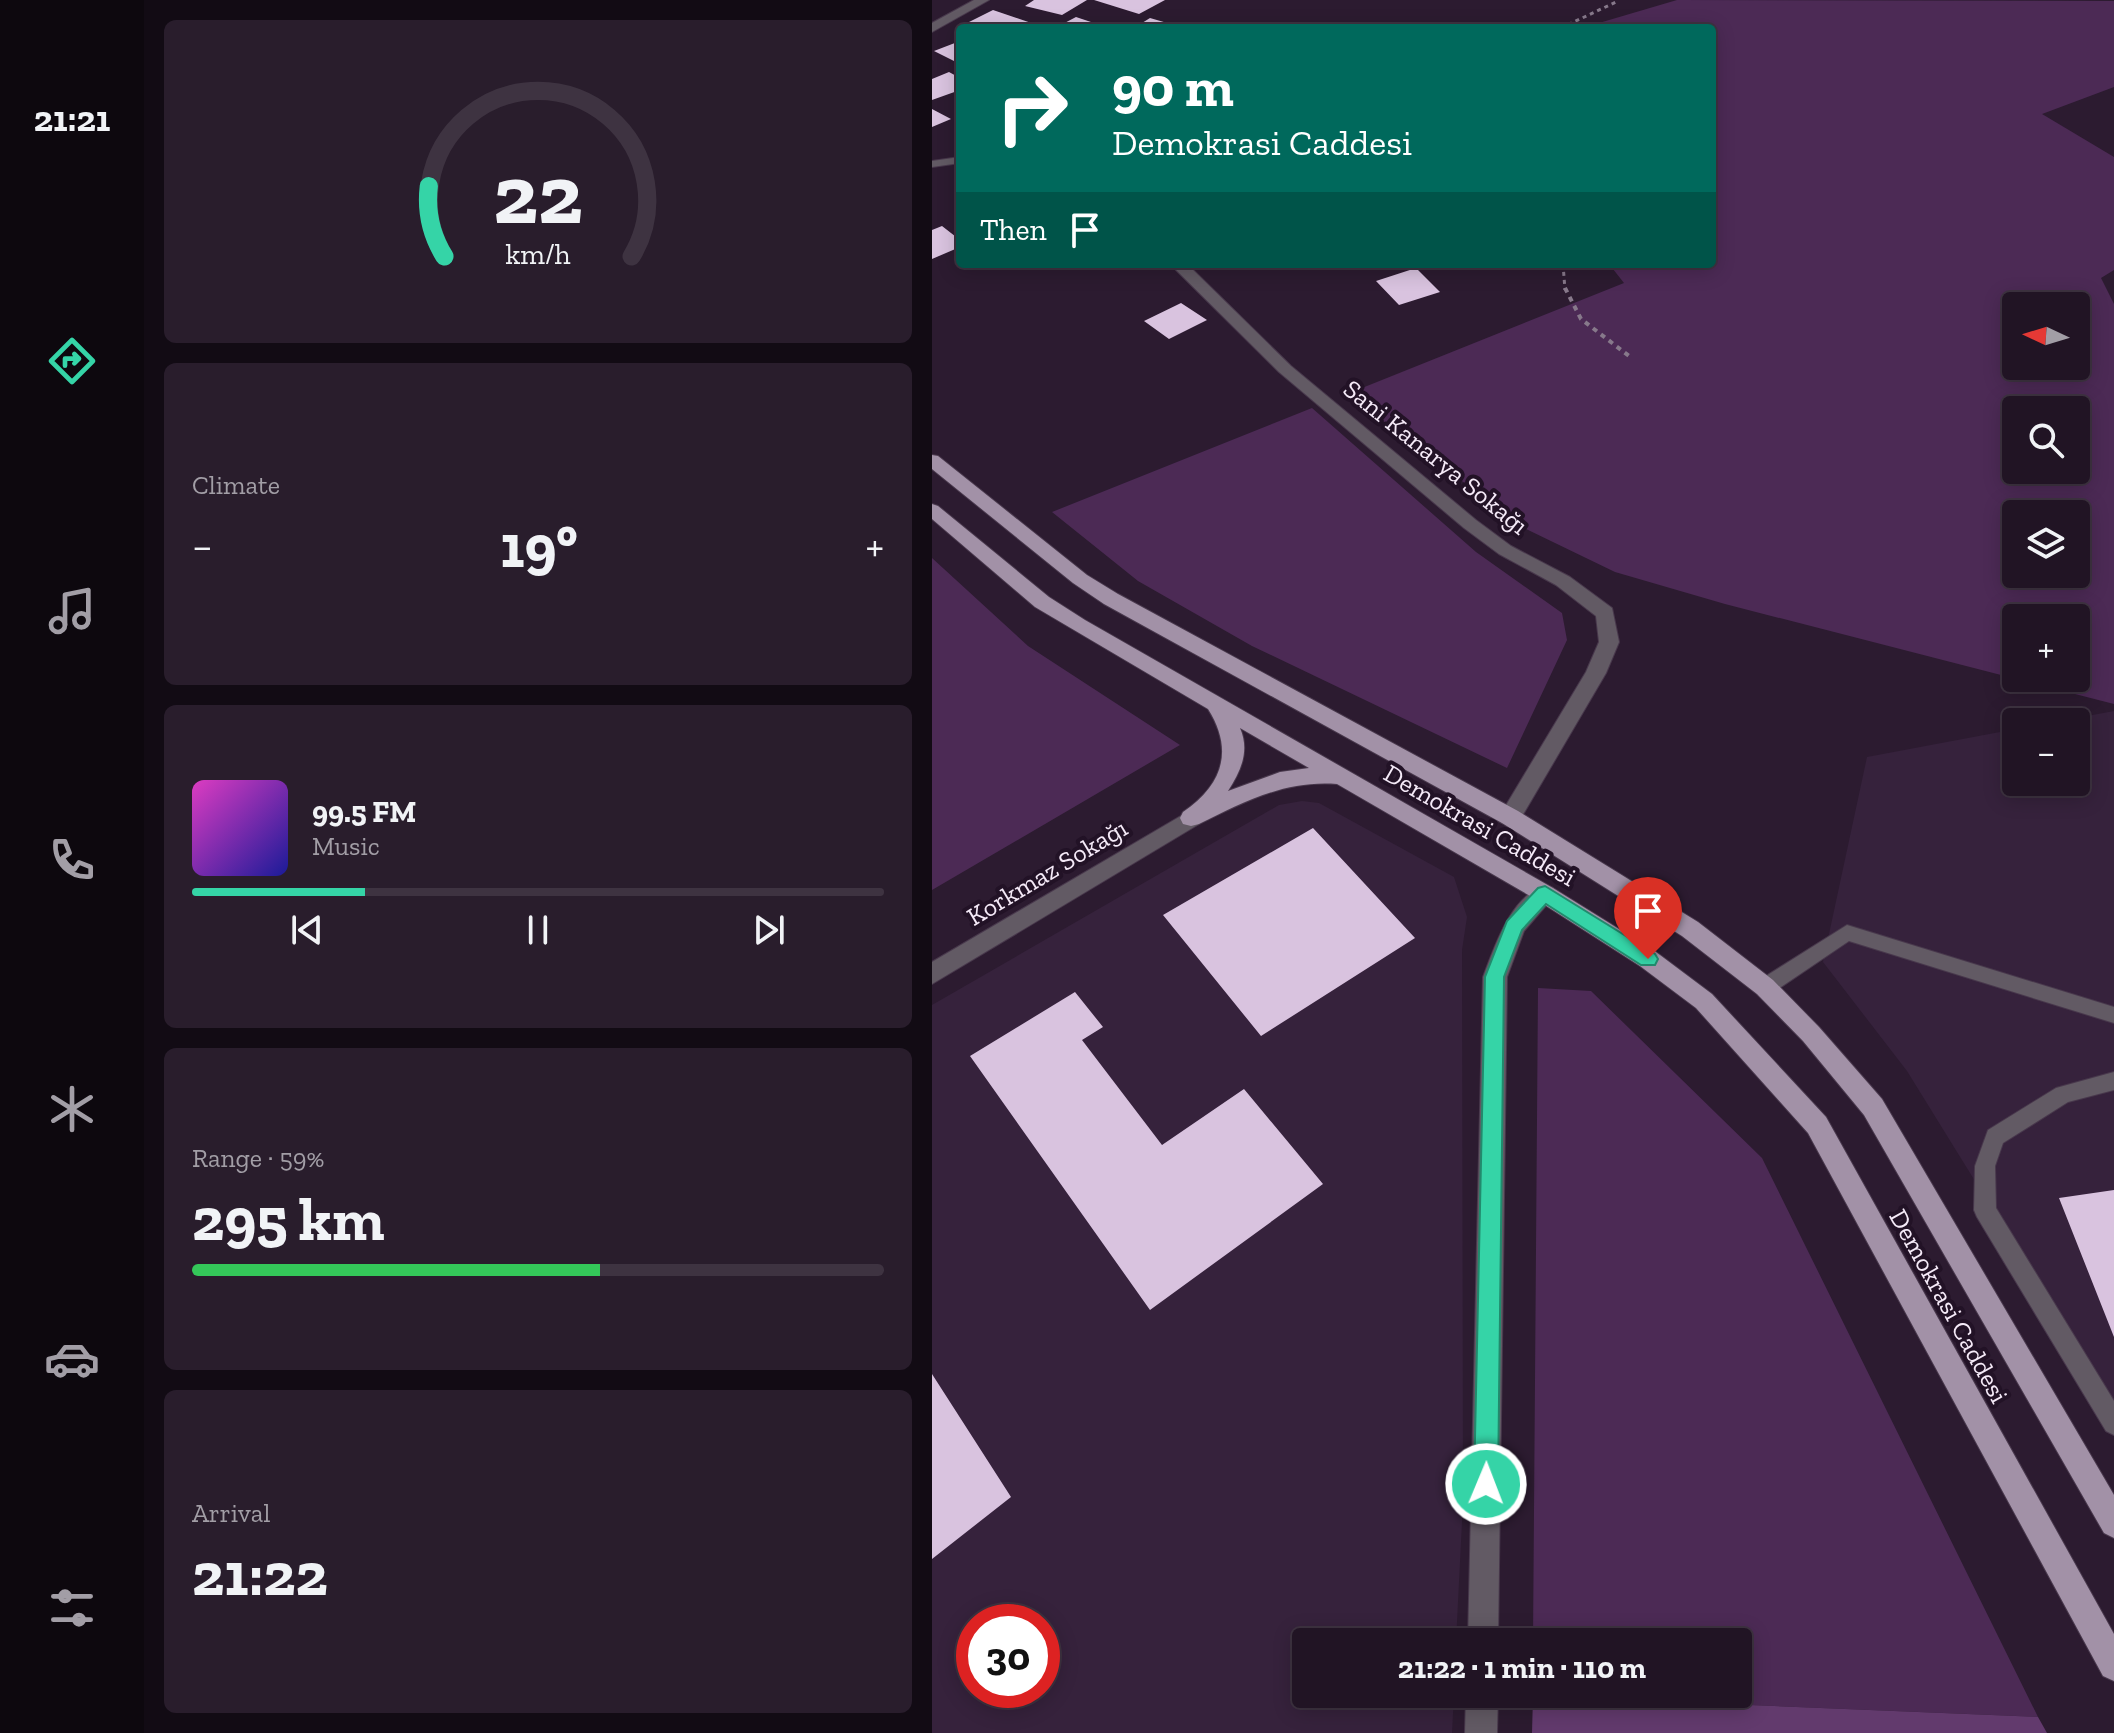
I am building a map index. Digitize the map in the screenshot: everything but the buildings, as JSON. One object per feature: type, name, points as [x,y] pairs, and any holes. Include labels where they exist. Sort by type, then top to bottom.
[{"type":"main road","name":"Demokrasi Caddesi","points":[[932,460],[1080,579],[1111,599],[1510,817],[1690,929],[1765,987],[1811,1034],[1873,1107],[2114,1523]]},
{"type":"main road","name":"Demokrasi Caddesi","points":[[932,510],[1042,602],[1545,894],[1648,959],[1704,1001],[1751,1049],[1817,1125],[2114,1665]]},
{"type":"main road","points":[[1191,818],[1220,786],[1235,756],[1231,723],[1214,703]]},
{"type":"main road","points":[[1191,818],[1253,789],[1282,780],[1322,774],[1342,777]]},
{"type":"street","points":[[932,28],[983,0]]},
{"type":"street","name":"Sani Kanarya Sokağı","points":[[1182,268],[1285,369],[1470,524],[1505,550],[1563,581],[1605,613],[1609,642],[1596,673],[1510,817]]},
{"type":"street","name":"Korkmaz Sokağı","points":[[932,974],[1191,818]]},
{"type":"street","points":[[1483,1628],[1495,977],[1514,926],[1545,894]]},
{"type":"street","points":[[1481,1733],[1482,1708]]},
{"type":"lane","points":[[932,164],[956,161]]},
{"type":"lane","points":[[1765,987],[1847,933],[2114,1015]]},
{"type":"lane","points":[[2114,1081],[2084,1086],[2063,1094],[1995,1137],[1985,1166],[1983,1187],[1985,1210],[2114,1423]]},
{"type":"path","points":[[1569,24],[1616,2]]},
{"type":"path","points":[[1563,268],[1565,294],[1581,319],[1629,356]]},
{"type":"shaded area","points":[[1677,0],[2114,1],[2114,87],[2042,114],[2114,157],[2114,270],[2101,278],[2114,304],[2114,704],[2067,692],[2090,692],[2090,604],[2002,604],[2002,675],[1725,604],[1615,572],[1524,528],[1347,394],[1624,283],[1612,268],[1716,268],[1716,24],[1596,24]]},
{"type":"shaded area","points":[[1312,408],[1476,552],[1562,613],[1567,640],[1507,768],[1252,646],[1138,581],[1052,512]]},
{"type":"shaded area","points":[[932,558],[1028,646],[1180,745],[932,890]]},
{"type":"shaded area","points":[[2114,711],[2114,1406],[1907,1071],[1823,962],[1867,757],[2002,732],[2002,796],[2090,796],[2090,715]]},
{"type":"shaded area","points":[[1302,801],[1319,803],[1454,877],[1467,917],[1462,950],[1463,1502],[1457,1628],[1292,1628],[1292,1708],[1453,1708],[1452,1733],[932,1733],[932,1005],[1279,805]]},
{"type":"shaded area","points":[[1538,988],[1591,991],[1762,1158],[2038,1717],[1752,1705],[1752,1628],[1533,1628]]},
{"type":"shaded area","points":[[1752,1705],[2038,1717],[2047,1733],[1532,1733],[1533,1708],[1752,1708]]},
{"type":"route","points":[[1486,1484],[1495,977],[1514,926],[1545,894],[1648,959]]}]
